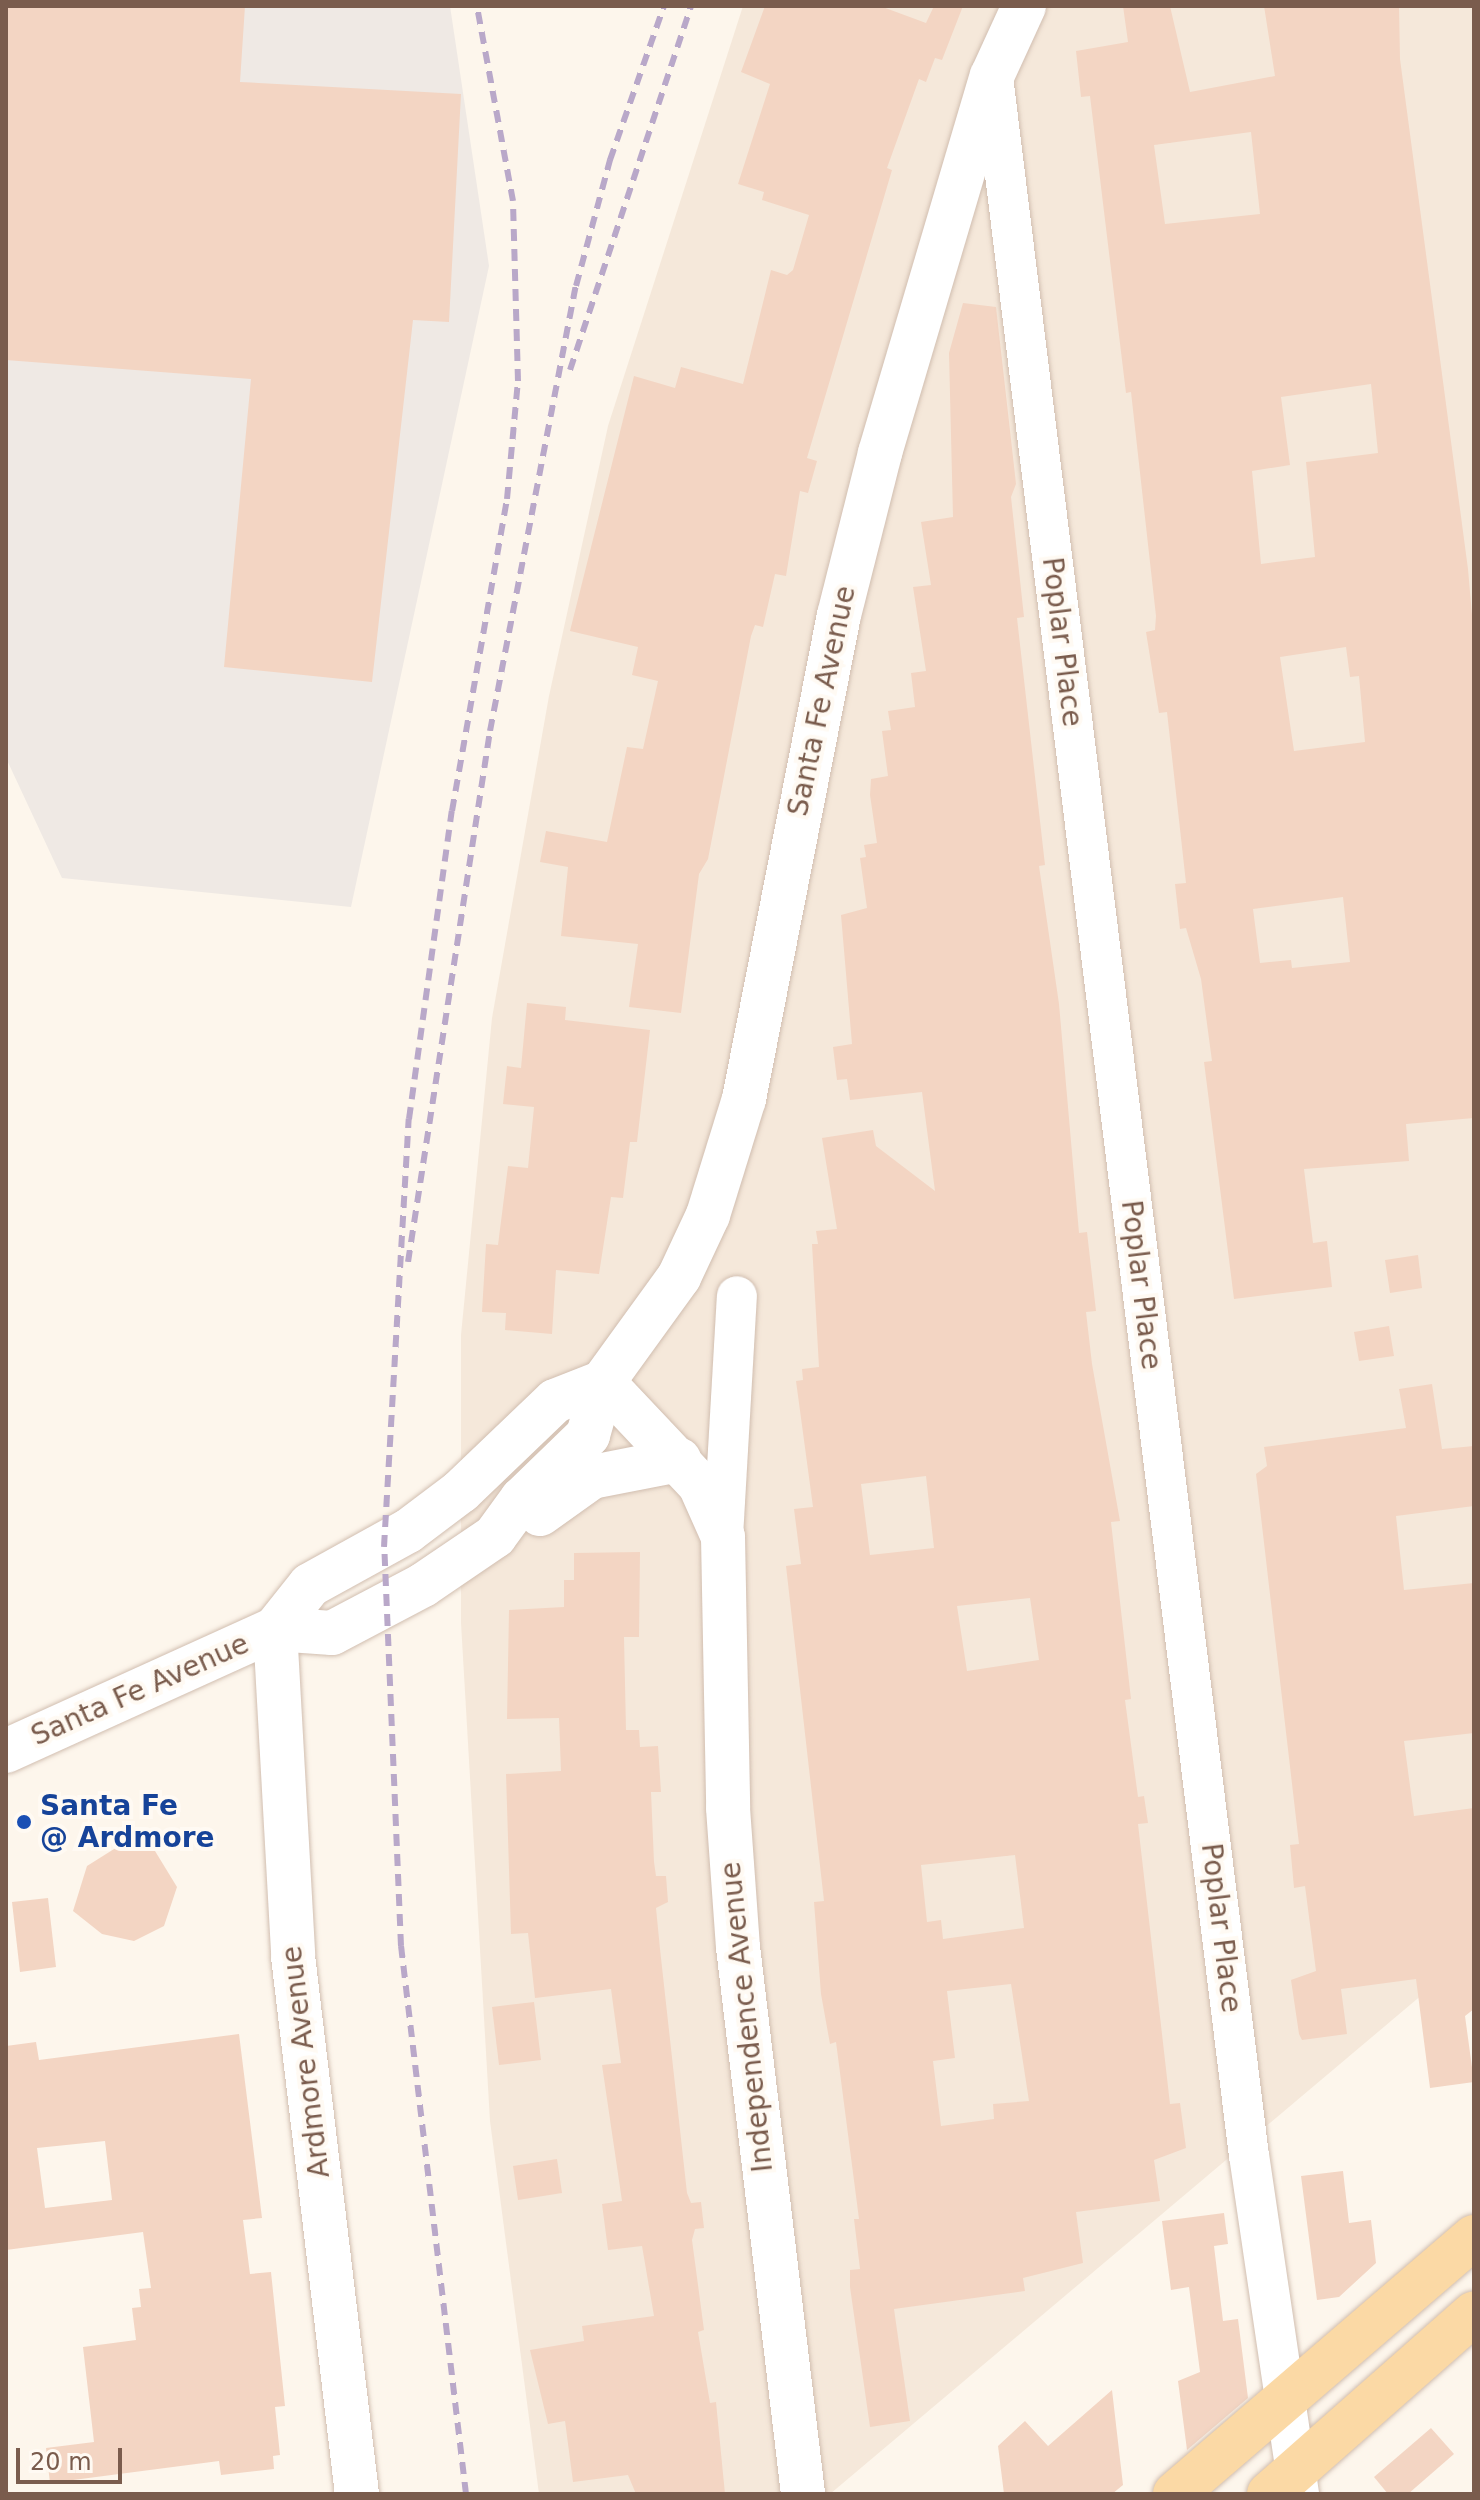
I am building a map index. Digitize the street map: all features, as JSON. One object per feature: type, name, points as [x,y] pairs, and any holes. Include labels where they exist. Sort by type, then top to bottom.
[{"type":"main road","name":"Santa Fe Avenue","points":[[275,1629],[332,1633],[423,1585],[495,1536],[522,1499],[588,1435],[603,1382],[679,1277],[728,1158],[839,615],[992,76],[1024,6]]},
{"type":"main road","name":"Santa Fe Avenue","points":[[6,1751],[275,1629],[310,1585],[408,1531],[461,1491],[555,1401],[603,1382]]},
{"type":"main road","name":"Independence Avenue","points":[[603,1382],[679,1460],[715,1510],[723,1537],[738,1947],[803,2494]]},
{"type":"main road","points":[[495,1536],[536,1518],[592,1477],[679,1460]]},
{"type":"main road","name":"Ardmore Avenue","points":[[275,1629],[293,1956],[357,2494]]},
{"type":"main road","points":[[1175,2494],[1474,2237]]},
{"type":"main road","points":[[1292,2488],[1474,2313]]},
{"type":"street","name":"Poplar Place","points":[[992,76],[1292,2488]]},
{"type":"street","name":"Independence Avenue","points":[[723,1537],[737,1296]]},
{"type":"shaded area","points":[[6,6],[450,6],[489,266],[351,907],[62,878],[6,758]]},
{"type":"shaded area","points":[[743,6],[1474,6],[1474,1951],[830,2494],[539,2494],[490,2121],[461,1623],[461,1335],[492,1018],[549,696],[608,426]]},
{"type":"building","points":[[6,6],[245,6],[240,82],[461,94],[449,322],[413,320],[372,682],[224,667],[251,379],[6,360]]},
{"type":"building","points":[[765,6],[880,6],[926,23],[934,6],[963,6],[942,60],[935,58],[926,82],[919,79],[887,168],[892,170],[807,458],[817,461],[808,493],[800,491],[786,576],[775,574],[763,627],[755,625],[751,636],[708,859],[699,874],[681,1013],[629,1007],[638,944],[561,936],[568,867],[540,862],[546,831],[607,842],[627,747],[643,749],[658,681],[632,675],[638,647],[570,631],[634,376],[675,388],[681,367],[743,384],[771,270],[787,275],[793,270],[809,215],[762,200],[764,192],[738,184],[770,84],[741,72]]},
{"type":"building","points":[[1123,6],[1170,6],[1190,92],[1275,76],[1264,6],[1399,6],[1400,59],[1468,569],[1474,638],[1474,1118],[1406,1124],[1409,1161],[1304,1169],[1313,1243],[1327,1241],[1332,1287],[1234,1299],[1204,1062],[1212,1061],[1201,979],[1186,928],[1180,929],[1175,884],[1186,883],[1167,712],[1159,713],[1146,632],[1155,630],[1156,616],[1131,392],[1126,393],[1090,96],[1081,97],[1076,51],[1128,42]],"holes":[[[1251,132],[1260,214],[1165,224],[1154,145]],[[1371,384],[1378,453],[1306,462],[1315,557],[1261,564],[1252,471],[1290,465],[1281,397]],[[1346,647],[1350,677],[1359,676],[1365,742],[1294,751],[1280,657]],[[1343,897],[1350,962],[1292,968],[1291,960],[1260,963],[1253,909]]]},
{"type":"building","points":[[963,303],[996,307],[1016,484],[1011,497],[1024,617],[1017,618],[1045,865],[1039,866],[1059,1004],[1079,1233],[1087,1232],[1096,1311],[1086,1312],[1092,1364],[1120,1521],[1111,1522],[1131,1699],[1125,1700],[1138,1797],[1144,1796],[1148,1823],[1138,1824],[1170,2104],[1180,2103],[1186,2148],[1154,2160],[1160,2201],[1076,2212],[1083,2263],[1023,2278],[1025,2291],[894,2309],[910,2421],[870,2427],[850,2287],[850,2270],[860,2269],[854,2219],[859,2219],[836,2042],[830,2044],[821,1994],[814,1902],[824,1901],[786,1566],[801,1564],[794,1509],[813,1507],[796,1381],[803,1380],[802,1369],[819,1367],[812,1244],[818,1244],[816,1231],[837,1229],[822,1138],[873,1130],[876,1146],[935,1191],[922,1092],[850,1100],[847,1079],[837,1080],[833,1047],[852,1044],[841,915],[867,908],[860,858],[866,857],[864,845],[877,843],[870,795],[871,779],[888,776],[882,731],[891,730],[888,711],[915,707],[911,673],[926,671],[913,587],[931,585],[921,522],[953,517],[949,353]],"holes":[[[926,1476],[934,1548],[870,1555],[861,1484]],[[1030,1598],[1039,1660],[967,1671],[957,1606]],[[1015,1855],[1024,1928],[943,1939],[941,1920],[927,1922],[921,1865]],[[1011,1984],[1029,2101],[993,2104],[994,2119],[941,2126],[933,2061],[955,2058],[947,1991]]]},
{"type":"building","points":[[527,1003],[566,1007],[565,1020],[650,1030],[637,1142],[630,1142],[623,1198],[611,1197],[599,1274],[556,1270],[552,1334],[505,1330],[506,1313],[482,1312],[486,1244],[498,1245],[508,1166],[528,1168],[534,1107],[503,1104],[507,1066],[521,1068]]},
{"type":"building","points":[[1418,1255],[1422,1288],[1390,1293],[1385,1260]]},
{"type":"building","points":[[1389,1326],[1394,1356],[1359,1361],[1354,1332]]},
{"type":"building","points":[[1432,1384],[1442,1449],[1474,1446],[1474,1506],[1396,1516],[1404,1590],[1474,1583],[1474,1733],[1404,1741],[1414,1816],[1474,1808],[1474,2009],[1465,2016],[1474,2082],[1430,2088],[1416,1979],[1341,1989],[1347,2034],[1302,2040],[1299,2034],[1291,1980],[1316,1971],[1305,1886],[1294,1888],[1290,1845],[1299,1844],[1256,1474],[1267,1466],[1264,1447],[1406,1428],[1399,1389]]},
{"type":"building","points":[[640,1552],[639,1637],[624,1637],[626,1730],[639,1730],[640,1747],[658,1746],[661,1792],[651,1792],[654,1862],[656,1876],[666,1876],[668,1902],[656,1908],[687,2193],[691,2203],[701,2202],[704,2228],[695,2229],[692,2240],[704,2330],[698,2332],[710,2403],[716,2402],[725,2494],[636,2494],[628,2475],[573,2482],[565,2421],[548,2424],[530,2350],[584,2341],[582,2326],[654,2316],[642,2246],[608,2250],[602,2204],[622,2201],[602,2065],[621,2063],[611,1989],[535,1998],[528,1933],[511,1934],[506,1774],[561,1771],[559,1718],[507,1719],[509,1610],[564,1607],[564,1580],[574,1580],[574,1553]]},
{"type":"building","points":[[122,1844],[155,1851],[177,1887],[164,1926],[134,1941],[102,1934],[73,1911],[87,1866]]},
{"type":"building","points":[[48,1898],[56,1967],[20,1972],[12,1902]]},
{"type":"building","points":[[534,2002],[541,2060],[499,2065],[492,2007]]},
{"type":"building","points":[[239,2034],[262,2218],[243,2220],[250,2274],[271,2272],[285,2406],[275,2407],[280,2455],[273,2456],[274,2469],[221,2475],[219,2461],[50,2483],[46,2448],[94,2442],[83,2347],[136,2340],[132,2308],[141,2307],[139,2289],[151,2288],[143,2232],[6,2250],[6,2046],[36,2042],[39,2060]],"holes":[[[105,2141],[112,2200],[45,2208],[37,2148]]]},
{"type":"building","points":[[557,2159],[562,2193],[518,2200],[513,2166]]},
{"type":"building","points":[[1343,2171],[1349,2223],[1371,2220],[1376,2263],[1339,2297],[1317,2300],[1301,2176]]},
{"type":"building","points":[[1224,2213],[1228,2244],[1214,2246],[1223,2321],[1238,2319],[1248,2398],[1187,2450],[1178,2381],[1200,2372],[1189,2287],[1171,2290],[1162,2221]]},
{"type":"building","points":[[1112,2390],[1123,2485],[1112,2494],[1004,2494],[998,2446],[1025,2421],[1048,2446]]},
{"type":"building","points":[[1431,2428],[1454,2454],[1408,2494],[1388,2494],[1374,2477]]},
{"type":"railway","points":[[466,2494],[401,1946],[384,1547],[409,1119],[452,811],[507,499],[518,381],[513,201],[477,6]]},
{"type":"railway","points":[[408,1262],[490,731],[576,286],[610,160],[664,6]]},
{"type":"railway","points":[[570,370],[691,6]]},
{"type":"place","name":"Santa Fe @ Ardmore","points":[[24,1822]]}]
